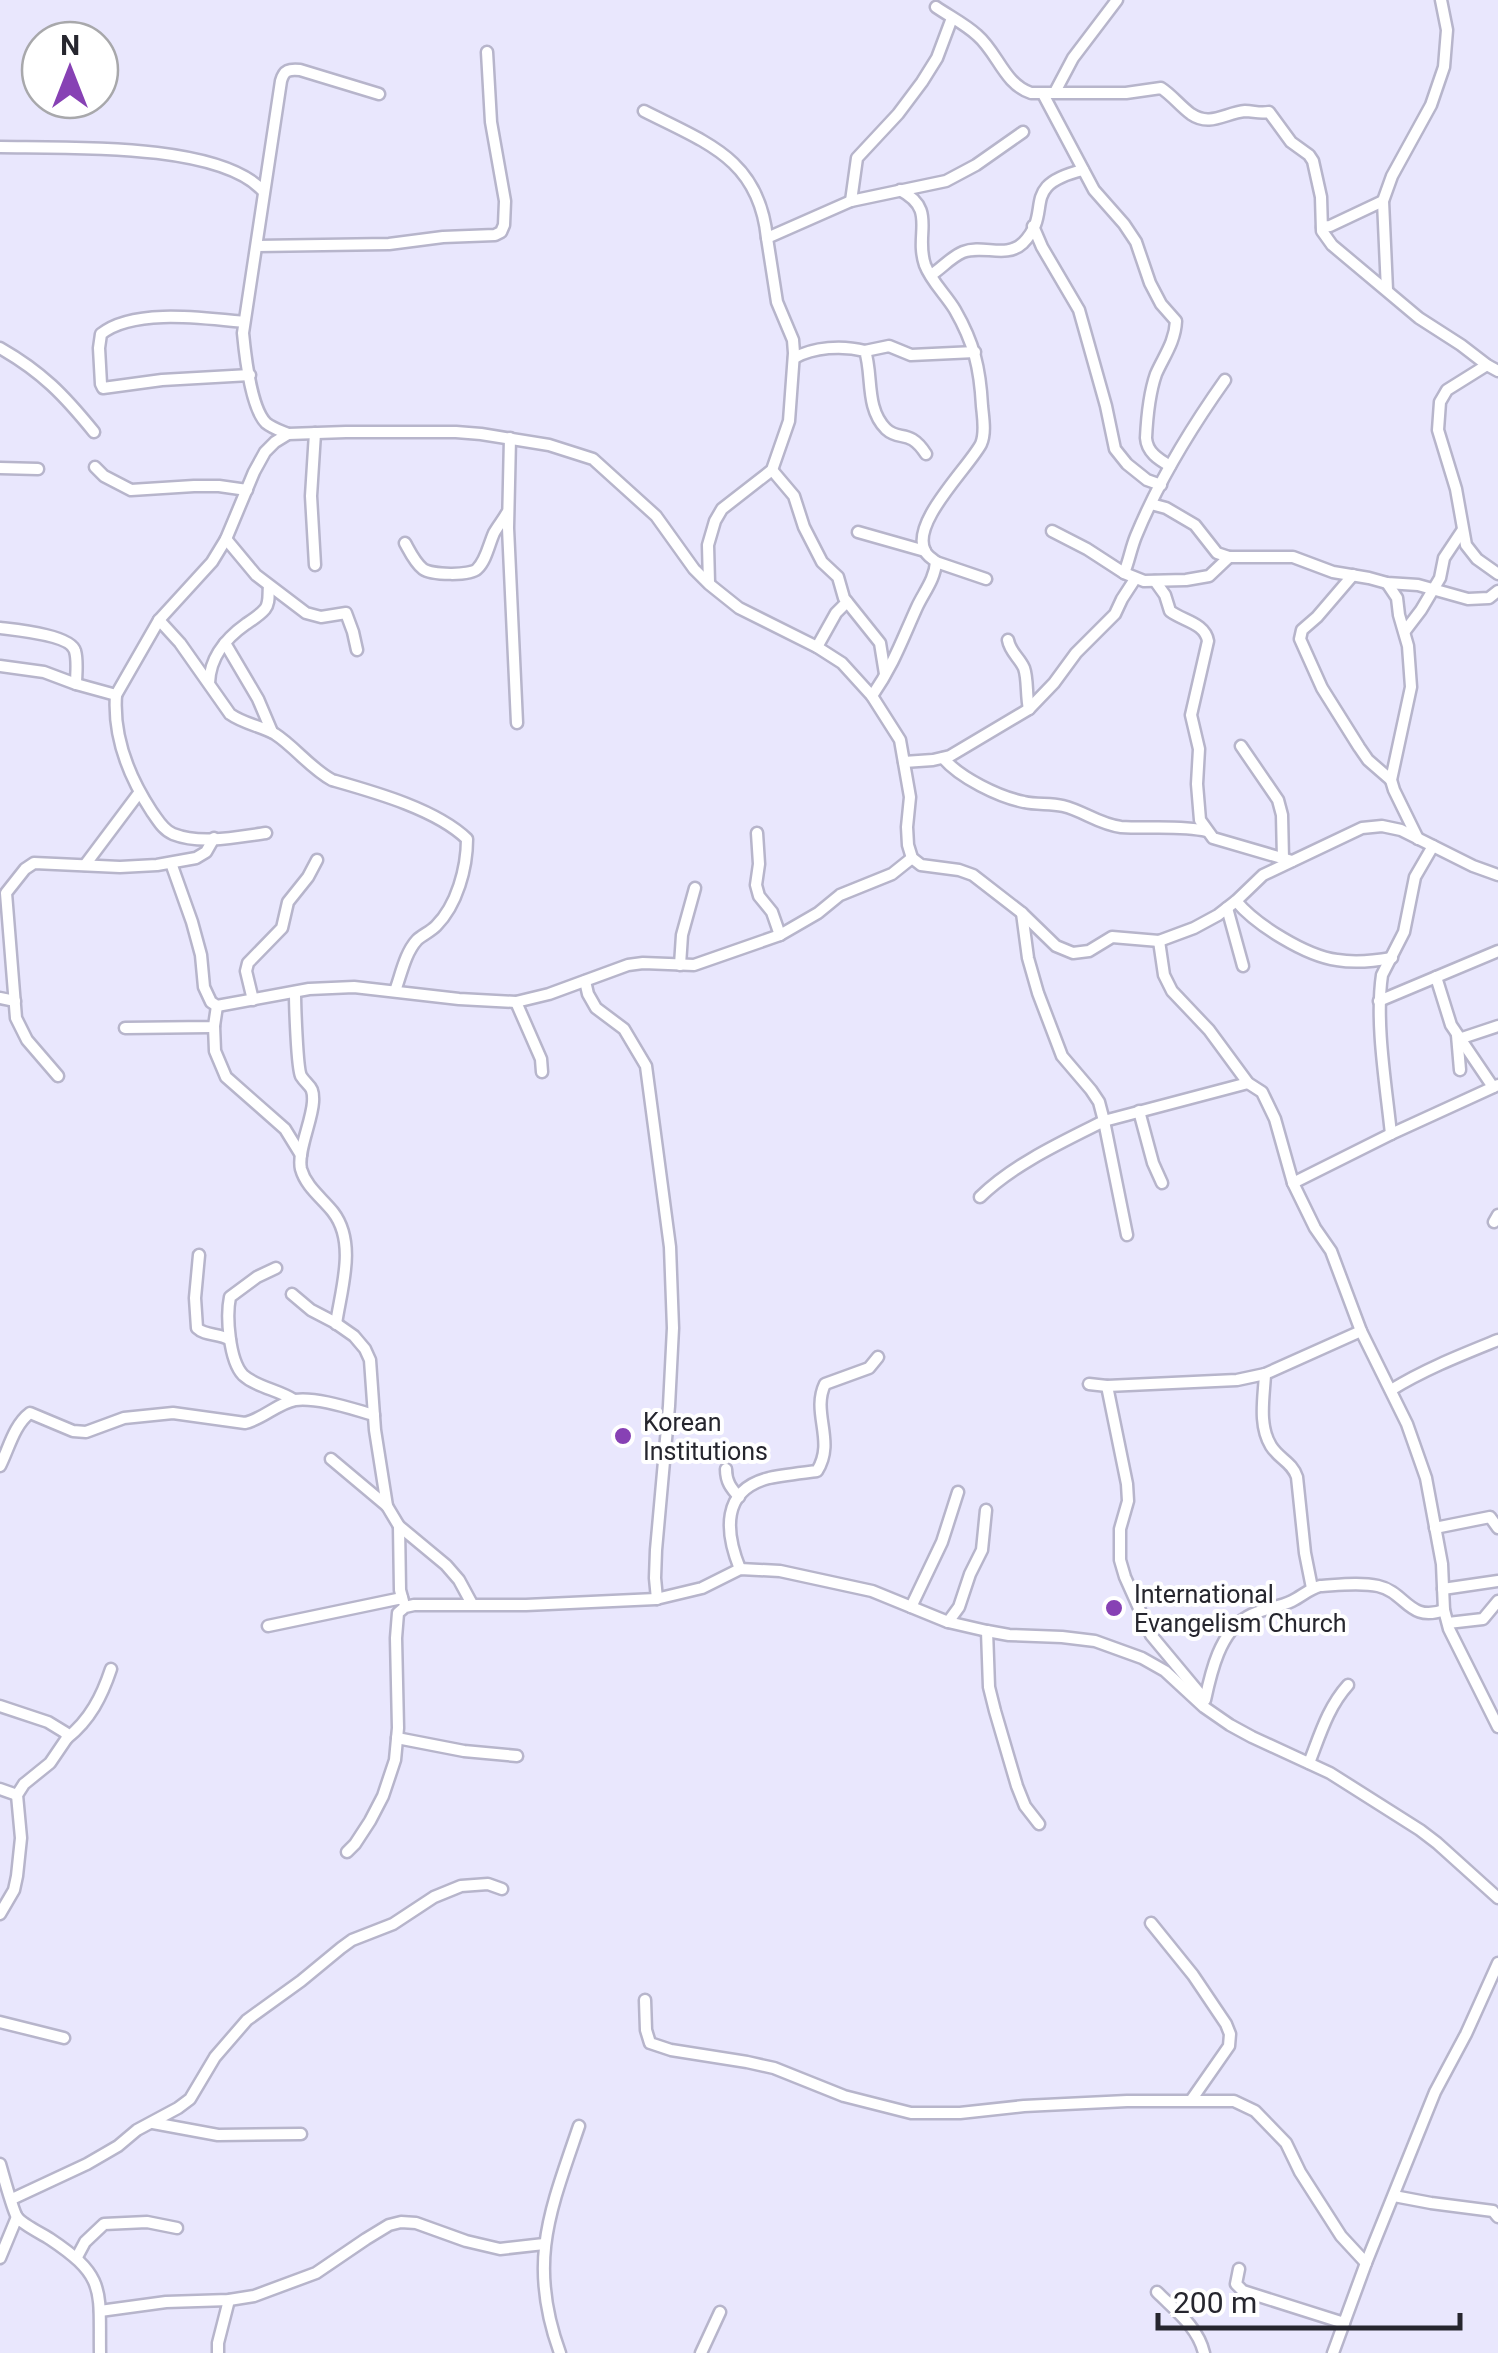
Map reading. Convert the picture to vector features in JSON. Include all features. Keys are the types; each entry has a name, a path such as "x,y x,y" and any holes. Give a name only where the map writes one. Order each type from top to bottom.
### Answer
{"street":[{"path":"1049,93 1117,0"},
{"path":"1387,292 1383,200 1431,105 1440,78 1447,49 1441,0"},
{"path":"936,7 976,34 1020,89 1126,93 1161,88 1202,120 1250,111 1268,112 1290,142 1313,162 1321,197 1322,231 1340,253 1419,318 1492,368 1447,390 1437,418 1460,508 1462,531 1471,552 1498,574"},
{"path":"851,201 857,158 922,82 938,58 952,18"},
{"path":"257,246 389,244 501,232 505,201 491,122 487,52"},
{"path":"379,94 300,70 283,74 244,322 245,350 259,414 270,426 288,434 456,432 549,444 593,459 656,516 709,584 739,608 817,646 842,663 872,696 900,740 910,797 907,826 912,858 921,865 973,875 1056,946 1073,953 1088,952 1112,937 1159,941 1194,928 1232,905 1263,875 1288,860 1362,828 1382,826 1401,830 1498,875"},
{"path":"1049,93 1094,190 1136,242 1150,283 1176,321 1171,345 1154,379 1146,438 1146,447 1170,466"},
{"path":"644,111 710,146 752,185 764,213 778,302 793,340 789,421 772,470 722,509 708,544 709,584"},
{"path":"767,238 851,201 946,181 1023,132"},
{"path":"0,146 84,148 189,158 244,174 264,191"},
{"path":"931,275 952,257 970,250 1014,249 1026,240 1034,226 1048,184 1056,177 1083,170"},
{"path":"900,190 914,197 920,207 926,266 954,309 975,352 980,374 980,445 940,498 924,542 925,551"},
{"path":"1322,227 1383,200"},
{"path":"1034,226 1042,247 1080,310 1115,449 1146,480 1161,485"},
{"path":"244,322 171,318 118,323 101,334 101,384 103,388 250,375"},
{"path":"794,358 818,349 865,351 889,346 911,356 975,352"},
{"path":"0,348 44,376 94,432"},
{"path":"865,351 879,418 892,433 918,442 926,454"},
{"path":"904,762 950,756 1029,709 1116,614 1129,576 1136,537 1151,504 1189,433 1225,380"},
{"path":"314,565 311,496 315,433"},
{"path":"266,832 214,838 166,832 139,793 123,755 115,712 116,694 160,620 212,562 265,452 288,434"},
{"path":"510,438 508,512 517,723"},
{"path":"0,468 38,469"},
{"path":"95,468 131,490 206,486 247,490"},
{"path":"772,470 794,496 804,527 818,554 838,578 847,602 880,644 885,678"},
{"path":"1151,504 1195,525 1217,553 1228,558 1292,557 1333,572 1434,588 1468,599 1482,600 1498,591"},
{"path":"405,543 411,556 432,573 474,572 508,512"},
{"path":"1052,531 1129,576 1155,582 1208,576 1228,558"},
{"path":"1405,631 1434,588 1444,558 1462,531"},
{"path":"858,532 925,551 936,562 986,579"},
{"path":"226,539 256,575 313,616 346,614 357,650"},
{"path":"872,696 900,650 936,562"},
{"path":"1353,575 1302,630 1300,639 1322,688 1359,747 1391,780"},
{"path":"1155,582 1170,611 1200,626 1207,634 1191,715 1199,749 1200,820 1206,831"},
{"path":"1387,583 1397,598 1410,662 1410,698 1391,780 1418,838"},
{"path":"209,684 212,663 225,642 268,604 269,586"},
{"path":"817,646 847,602"},
{"path":"160,620 230,714 272,732 320,774 423,810 468,840 460,885 438,924 417,940 395,990"},
{"path":"0,628 68,642 75,649 76,684"},
{"path":"1008,640 1025,672 1029,709"},
{"path":"225,642 272,732"},
{"path":"0,666 44,672 116,694"},
{"path":"1242,746 1278,800 1288,860"},
{"path":"943,758 956,772 1020,802 1062,806 1096,822 1121,827 1193,828 1288,860"},
{"path":"85,865 139,793"},
{"path":"757,833 756,885 780,935"},
{"path":"58,1076 20,1029 5,1002 6,892 34,863 171,863 196,858 206,852 214,838"},
{"path":"1391,1134 1379,1001 1382,975 1404,932 1416,876 1433,846"},
{"path":"171,863 192,922 204,987 217,1006 332,988 516,1002 643,962 694,965 780,935 840,895 892,874 912,858"},
{"path":"252,1000 248,962 282,928 288,902 316,860"},
{"path":"680,965 682,936 695,888"},
{"path":"1232,905 1323,957 1348,961 1392,958"},
{"path":"1232,905 1243,966"},
{"path":"1022,913 1033,975 1062,1056 1099,1102 1127,1235"},
{"path":"1159,941 1164,974 1172,991 1210,1030 1248,1083 1262,1092 1275,1119 1293,1183 1331,1251 1362,1331 1422,1463 1442,1564 1444,1610 1498,1726"},
{"path":"1379,1001 1498,951"},
{"path":"1293,1183 1496,1086 1458,1037 1436,977"},
{"path":"586,982 596,1008 624,1029 646,1066 670,1246 672,1358 656,1550 657,1599"},
{"path":"295,992 301,1075 311,1085 313,1095 301,1169 314,1192 335,1214 346,1249 336,1324"},
{"path":"516,1002 541,1059 542,1072"},
{"path":"217,1006 216,1052 226,1077 286,1129 301,1155"},
{"path":"125,1028 214,1026"},
{"path":"1458,1037 1498,1026"},
{"path":"1458,1037 1460,1070"},
{"path":"980,1197 1024,1164 1104,1121 1248,1083"},
{"path":"1139,1111 1162,1184"},
{"path":"199,1255 197,1328 230,1340"},
{"path":"276,1268 257,1276 230,1297 230,1340 242,1374 294,1400 374,1415"},
{"path":"292,1294 354,1336 370,1360 387,1506"},
{"path":"1089,1384 1236,1380 1265,1374 1362,1331"},
{"path":"1391,1390 1416,1374 1498,1340"},
{"path":"740,1569 729,1529 729,1516 739,1497 767,1479 817,1471 826,1451 819,1396 825,1384 869,1368 878,1356"},
{"path":"1265,1374 1265,1430 1272,1448 1294,1467 1297,1477 1312,1588"},
{"path":"1107,1386 1127,1484 1128,1501 1120,1530 1120,1560 1125,1577 1152,1635 1204,1703"},
{"path":"0,1466 26,1414 86,1432 124,1418 174,1412 245,1424 294,1400"},
{"path":"331,1459 387,1506 399,1526 446,1565 472,1604"},
{"path":"726,1469 726,1478 739,1497"},
{"path":"912,1607 942,1542 958,1492"},
{"path":"948,1622 960,1607 982,1550 986,1510"},
{"path":"1435,1528 1490,1517 1498,1528"},
{"path":"347,1852 370,1821 395,1760 396,1638 398,1613 404,1602 399,1526"},
{"path":"268,1626 404,1602 526,1605 657,1599 702,1588 740,1569 780,1571 847,1584 889,1596 948,1622 1009,1635 1081,1638 1165,1670 1252,1737 1330,1772 1420,1830 1498,1898"},
{"path":"1443,1588 1498,1581"},
{"path":"1204,1703 1220,1650 1230,1633 1246,1617 1292,1601 1312,1588 1375,1585 1388,1589 1422,1614 1444,1610"},
{"path":"1448,1623 1482,1620 1498,1601"},
{"path":"986,1631 989,1687 995,1711 1017,1786 1025,1806 1039,1824"},
{"path":"1,1910 14,1890 20,1860 17,1795 88,1717 111,1669"},
{"path":"1309,1763 1330,1710 1348,1686"},
{"path":"1484,1700 1498,1695"},
{"path":"0,1706 48,1722 67,1738"},
{"path":"397,1738 517,1756"},
{"path":"0,1790 17,1795"},
{"path":"12,2199 87,2164 190,2099 215,2057 247,2020 352,1940 393,1924 434,1897 461,1886 488,1884 502,1889"},
{"path":"1151,1923 1193,1975 1230,2034 1228,2046 1192,2099"},
{"path":"1334,2353 1435,2092 1498,1963"},
{"path":"645,2000 650,2043 774,2068 844,2096 911,2113 1192,2099 1234,2101 1255,2112 1286,2143 1341,2236 1366,2263"},
{"path":"0,2022 64,2038"},
{"path":"152,2123 218,2135 301,2134"},
{"path":"560,2353 547,2312 544,2244 549,2216 579,2126"},
{"path":"0,2164 18,2217 77,2257 95,2281 100,2353"},
{"path":"1394,2196 1496,2210"},
{"path":"0,2258 18,2217"},
{"path":"77,2257 85,2242 104,2224 147,2222 177,2228"},
{"path":"100,2311 254,2296 316,2273 389,2225 401,2222 416,2222 500,2248 544,2244"},
{"path":"1239,2269 1236,2284 1243,2291 1344,2323"},
{"path":"1157,2292 1190,2324 1202,2340 1204,2353"},
{"path":"218,2353 229,2300"},
{"path":"701,2353 720,2312"}],"place":[{"name":"Korean Institutions","path":"623,1436"},
{"name":"International Evangelism Church","path":"1114,1608"}]}
